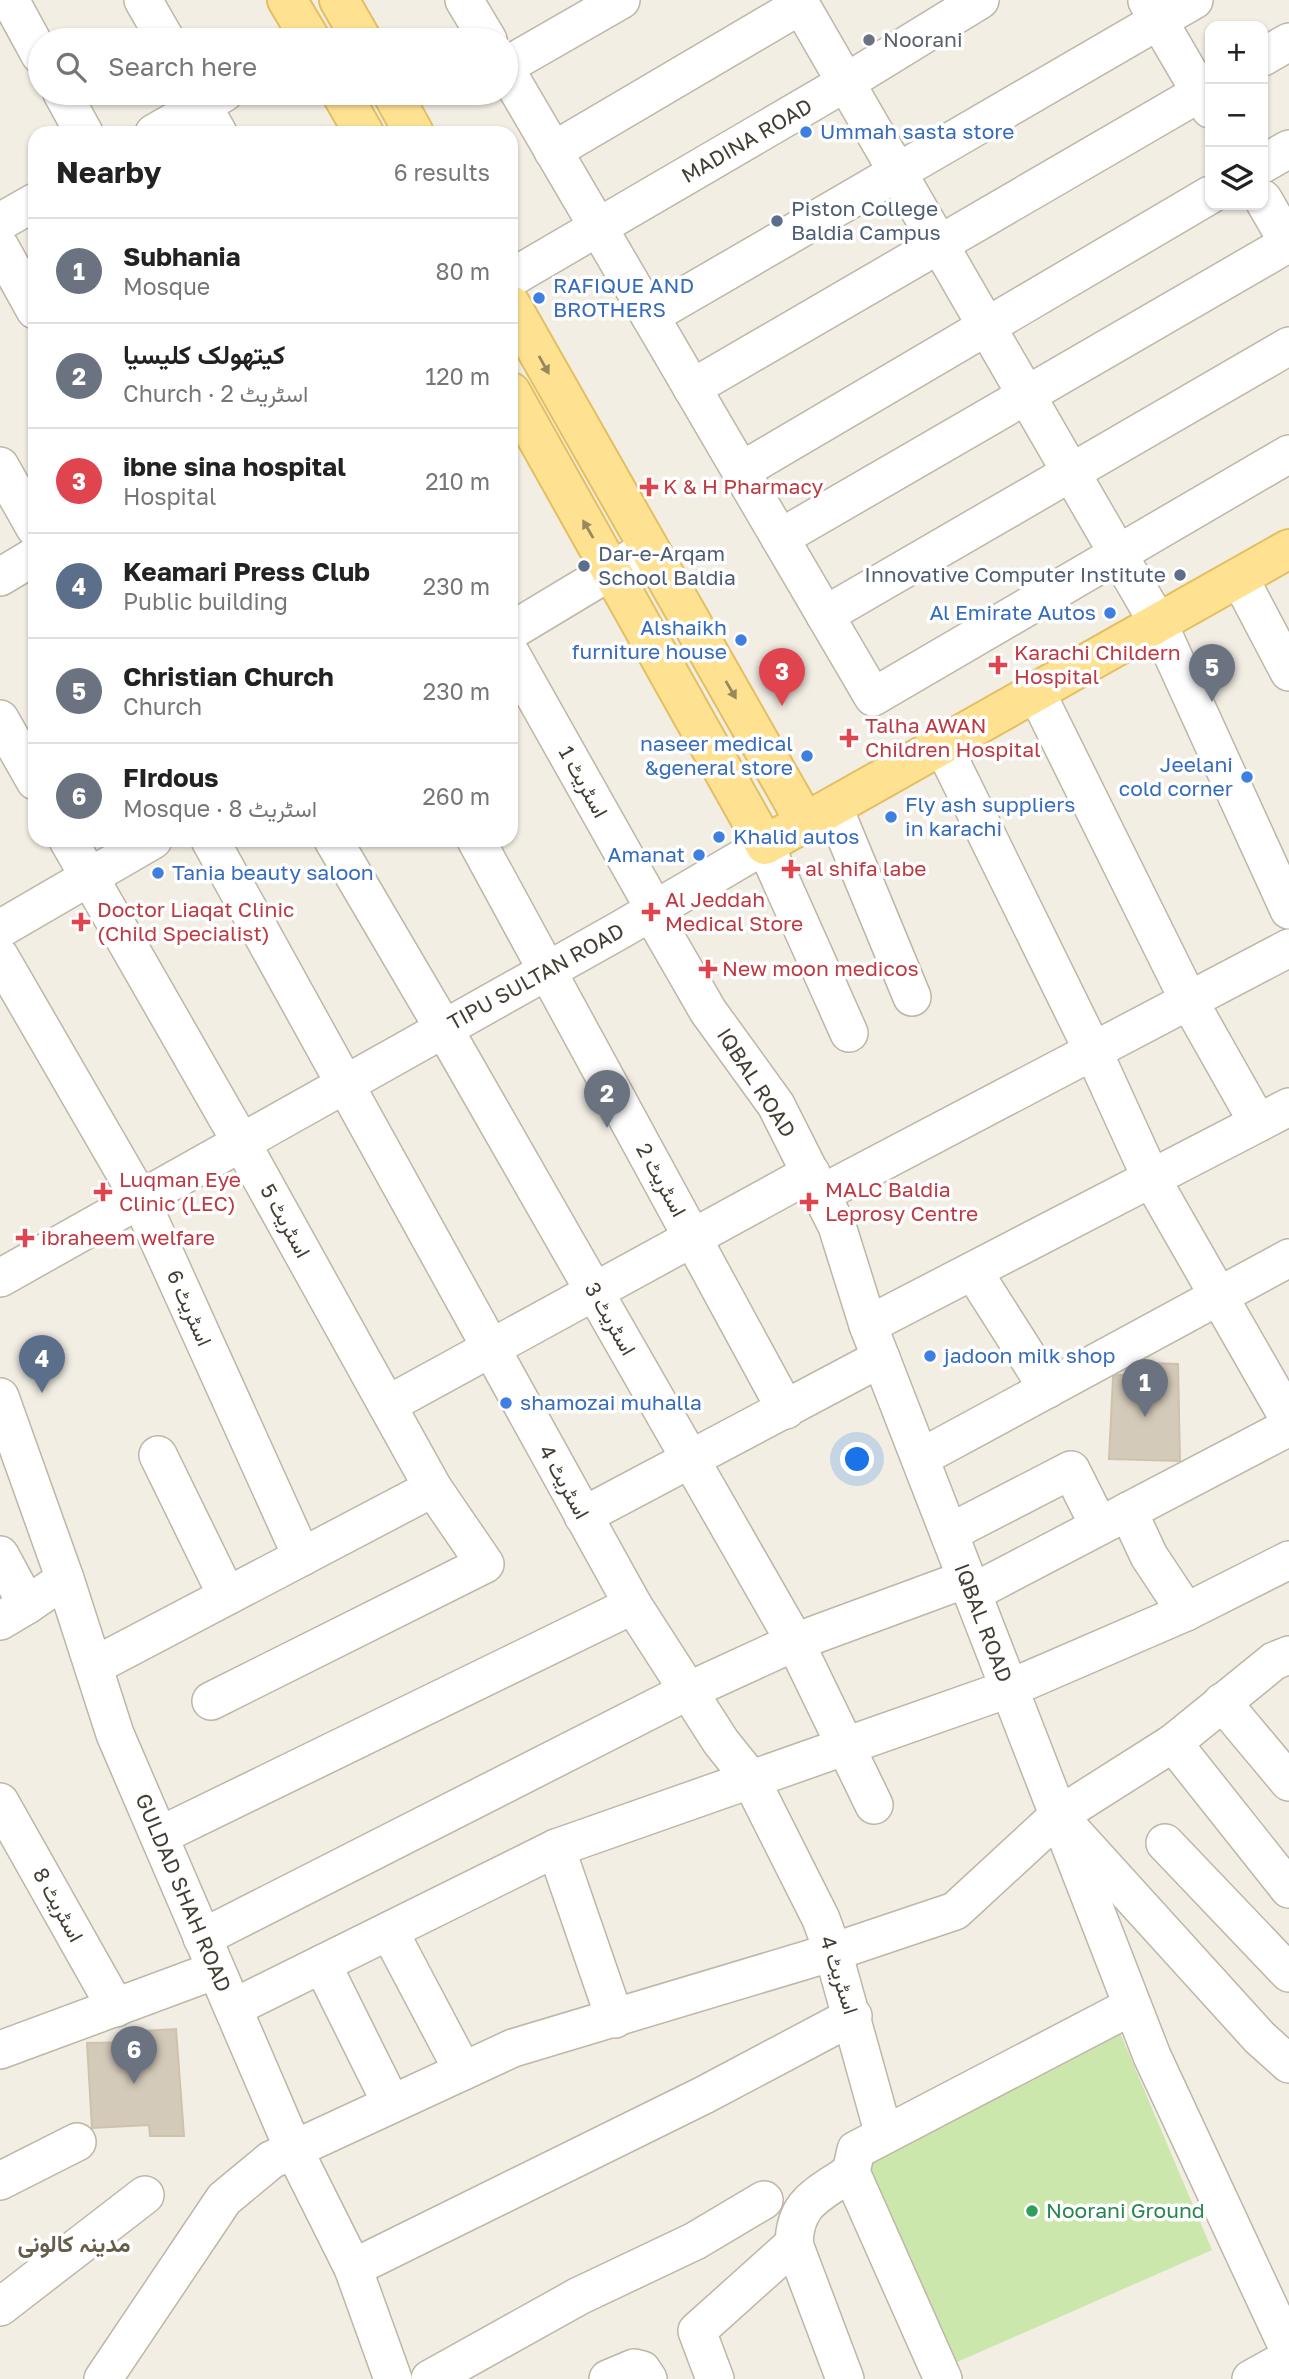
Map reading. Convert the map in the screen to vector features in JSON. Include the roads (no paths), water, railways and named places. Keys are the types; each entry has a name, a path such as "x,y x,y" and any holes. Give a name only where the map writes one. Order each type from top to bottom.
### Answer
{"main road":[{"path":"288,0 306,28"},
{"path":"348,105 360,126"},
{"path":"399,105 410,126"},
{"path":"518,317 649,548 819,814"},
{"path":"518,404 765,845"},
{"name":"TIPU SULTAN ROAD","path":"765,845 1289,549"}],"street":[{"path":"10,0 28,33"},
{"path":"143,0 159,28"},
{"path":"464,0 481,28"},
{"path":"518,61 621,0"},
{"name":"MADINA ROAD","path":"518,274 845,83 980,0"},
{"path":"650,316 897,172 1153,10 1194,0"},
{"path":"553,151 799,3 1158,623 1289,910"},
{"path":"1153,10 1205,93"},
{"path":"334,28 350,19"},
{"path":"1268,54 1289,41"},
{"path":"518,89 873,697 1289,454"},
{"path":"692,388 939,244 1205,97"},
{"path":"69,105 80,126"},
{"path":"169,126 210,106"},
{"path":"1268,161 1289,149"},
{"path":"741,471 1205,198"},
{"path":"0,222 28,206"},
{"path":"780,538 1289,243 1268,207"},
{"path":"0,247 28,297"},
{"path":"825,615 1289,346"},
{"path":"0,466 28,516"},
{"path":"518,627 649,548"},
{"path":"0,577 28,560"},
{"path":"1239,577 1289,672"},
{"name":"اسٹریٹ 1","path":"518,667 653,911"},
{"path":"583,1516 786,1410 972,1271 1273,1115 1189,1000 1035,692"},
{"path":"0,719 28,769"},
{"path":"942,744 1093,1051 1151,1178 1289,1419"},
{"path":"819,814 912,997"},
{"path":"765,845 849,1033"},
{"name":"TIPU SULTAN ROAD","path":"0,1278 547,971 765,845"},
{"name":"اسٹریٹ 5","path":"72,847 242,1142 433,1488 485,1564 211,1702"},
{"path":"0,929 141,847"},
{"name":"اسٹریٹ 4","path":"214,847 633,1605 721,1742 750,1778 821,1919 853,2016 884,2135"},
{"name":"اسٹریٹ 3","path":"337,847 444,1028 795,1642 874,1805"},
{"name":"اسٹریٹ 2","path":"480,847 786,1410"},
{"name":"IQBAL ROAD","path":"653,911 708,1011 776,1105 837,1226 874,1342 1152,2056 1289,2350"},
{"path":"387,1405 692,1238 816,1184 1093,1051 1289,948"},
{"name":"اسٹریٹ 6","path":"0,957 140,1199 302,1557"},
{"path":"920,1458 1289,1258"},
{"path":"972,1271 1048,1389"},
{"name":"GULDAD SHAH ROAD","path":"0,1396 65,1579 115,1734 293,2148 353,2269 393,2379"},
{"path":"0,2050 116,2008 209,1954 688,1692 795,1642 969,1586 1113,1519 1289,1427"},
{"path":"158,1454 227,1596"},
{"path":"949,1533 1071,1470 1149,1556 1186,1612"},
{"path":"93,1666 433,1488"},
{"path":"0,1555 14,1613 65,1579"},
{"path":"233,2008 556,1848 1008,1689 1186,1612 1289,1560"},
{"path":"159,1836 633,1605"},
{"path":"103,2379 224,2199 271,2160 513,2048 833,1952 955,1911 1058,1816 1172,1743 1222,1702 1284,1665"},
{"path":"1222,1702 1289,1782"},
{"path":"1172,1743 1289,1889"},
{"name":"اسٹریٹ 8","path":"0,1802 12,1850 116,2008"},
{"path":"1058,1816 1260,2038 1289,2064"},
{"path":"1165,1843 1289,1973"},
{"path":"556,1848 615,2019"},
{"path":"389,1931 463,2071"},
{"path":"322,1964 391,2104"},
{"path":"943,2379 851,2172 856,2150 1132,2006"},
{"path":"353,2269 704,2095 853,2016"},
{"path":"0,2180 77,2142"},
{"path":"845,2379 794,2244 795,2224 801,2208 851,2172"},
{"path":"0,2307 145,2195"},
{"path":"429,2379 579,2296 695,2241 764,2200"},
{"path":"715,2379 697,2331 794,2244"},
{"path":"1251,2379 1289,2358"},
{"path":"608,2379 634,2368 642,2370 648,2379"}],"place":[{"name":"Noorani","path":"869,40"},
{"name":"Ummah sasta store","path":"806,132"},
{"name":"Piston College Baldia Campus","path":"777,221"},
{"name":"RAFIQUE AND BROTHERS","path":"539,298"},
{"name":"K & H Pharmacy","path":"649,487"},
{"name":"Dar-e-Arqam School Baldia","path":"584,566"},
{"name":"Innovative Computer Institute","path":"1180,575"},
{"name":"Al Emirate Autos","path":"1110,613"},
{"name":"Alshaikh furniture house","path":"741,640"},
{"name":"Karachi Childern Hospital","path":"998,665"},
{"name":"Christian Church","path":"1212,702"},
{"name":"ibne sina hospital","path":"782,706"},
{"name":"Talha AWAN Children Hospital","path":"849,738"},
{"name":"naseer medical &general store","path":"807,756"},
{"name":"Jeelani cold corner","path":"1247,777"},
{"name":"Fly ash suppliers in karachi","path":"891,817"},
{"name":"Khalid autos","path":"719,837"},
{"name":"Amanat","path":"699,855"},
{"name":"al shifa labe","path":"791,869"},
{"name":"Tania beauty saloon","path":"158,873"},
{"name":"Al Jeddah Medical Store","path":"651,912"},
{"name":"Doctor Liaqat Clinic (Child Specialist)","path":"81,922"},
{"name":"New moon medicos","path":"708,969"},
{"name":"کیتھولک کلیسیا","path":"607,1128"},
{"name":"Luqman Eye Clinic (LEC)","path":"103,1192"},
{"name":"MALC Baldia Leprosy Centre","path":"809,1202"},
{"name":"ibraheem welfare","path":"25,1238"},
{"name":"jadoon milk shop","path":"930,1356"},
{"name":"Keamari Press Club","path":"42,1393"},
{"name":"shamozai muhalla","path":"506,1403"},
{"name":"Subhania","path":"1145,1417"},
{"name":"FIrdous","path":"134,2084"},
{"name":"Noorani Ground","path":"1032,2211"}],"district":[{"name":"مدینہ کالونی","path":"74,2244"}]}
